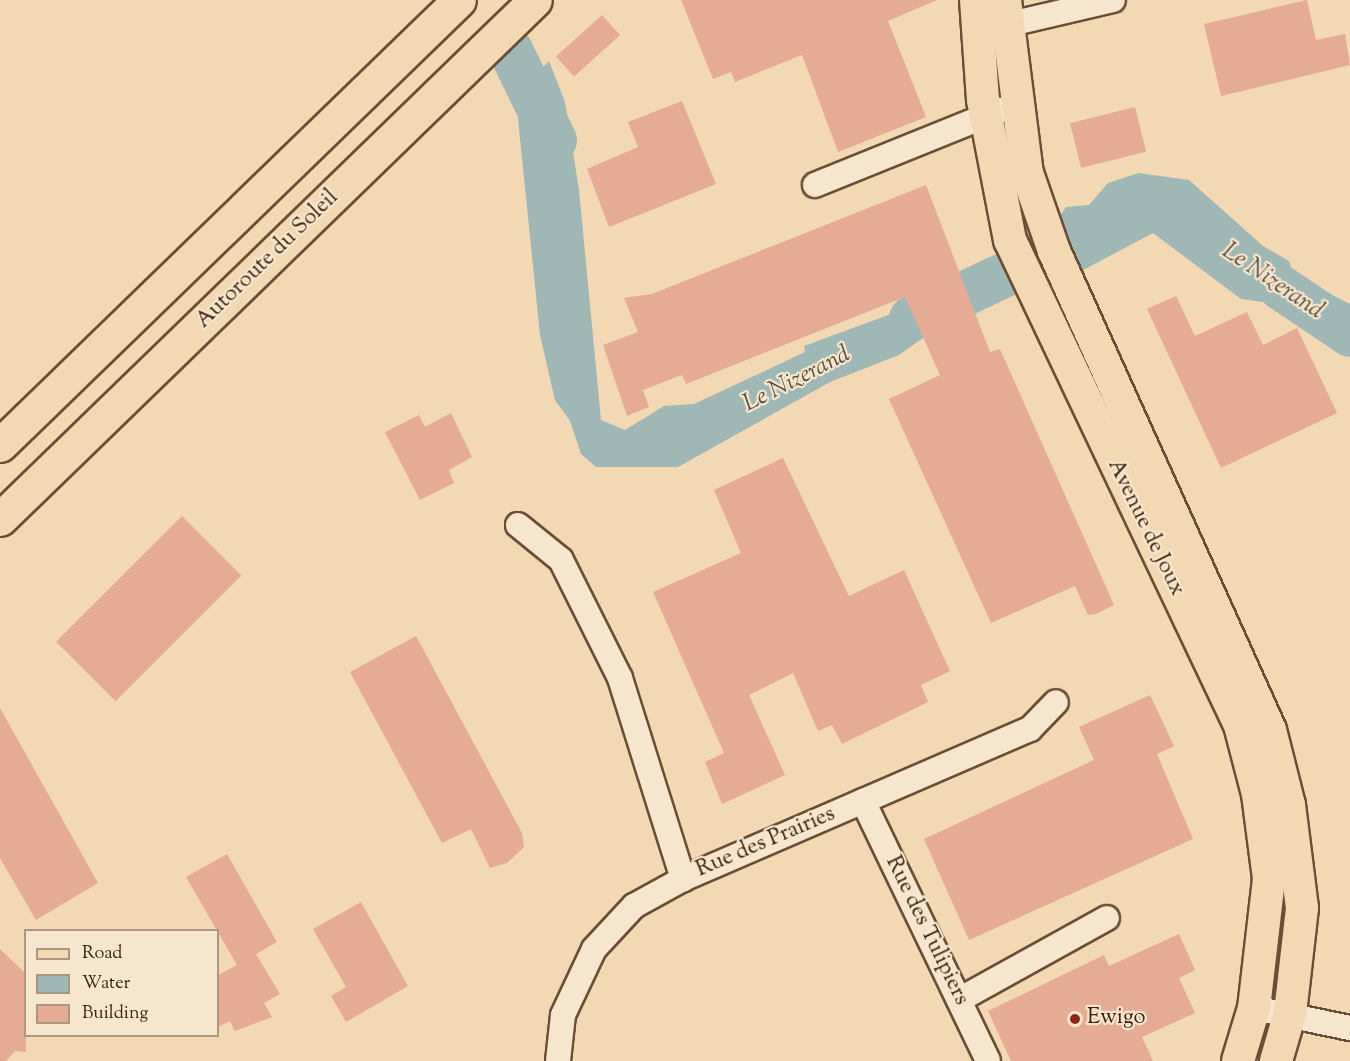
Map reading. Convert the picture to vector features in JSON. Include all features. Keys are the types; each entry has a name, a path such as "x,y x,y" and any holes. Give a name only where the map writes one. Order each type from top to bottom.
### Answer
{"highway":[{"path":"0,445 459,0"},
{"name":"Autoroute du Soleil","path":"0,519 535,0"}],"main road":[{"name":"Avenue de Joux","path":"976,0 997,19 1000,110 1010,240 1037,304 1240,725 1258,794 1269,879 1254,1008 1238,1061"},
{"name":"Avenue de Joux","path":"1000,110 1072,292 1270,730 1289,805 1302,908 1290,1013 1276,1061"}],"street":[{"path":"997,19 1113,0"},
{"path":"815,185 1000,110"},
{"path":"518,525 561,560 620,678 683,879"},
{"name":"Rue des Prairies","path":"558,1061 563,1015 594,949 634,906 683,879 1030,729 1056,702"},
{"name":"Rue des Tulipiers","path":"863,801 988,1061"},
{"path":"959,1000 1107,918"},
{"path":"1254,1008 1290,1013 1350,1028"}],"water":[{"path":"549,61 565,102 579,190 601,420 625,430 664,406 694,404 805,352 804,346 910,307 923,338 899,355 830,382 678,467 596,467 581,454 570,421 555,400 540,335 518,119 527,83"},
{"path":"1138,173 1189,180 1263,246 1289,261 1294,276 1350,304 1350,334 1291,306 1241,299 1153,233 1070,277 1047,235 1066,207 1089,205 1108,183"}],"building":[{"path":"681,0 937,0 888,21 926,117 838,152 802,55 735,82 731,72 713,79"},
{"path":"1307,0 1316,40 1345,34 1350,65 1221,96 1204,24"},
{"path":"602,15 620,35 574,77 556,56"},
{"path":"682,101 716,184 609,227 587,169 638,147 628,122"},
{"path":"1135,107 1146,152 1081,168 1070,123"},
{"path":"926,185 990,352 1000,349 1114,605 1096,614 1088,615 1075,586 991,623 889,399 940,375 905,297 686,384 682,375 643,390 649,407 627,416 603,345 638,332 624,298 652,294"},
{"path":"1176,296 1195,336 1247,312 1263,345 1297,328 1337,413 1221,468 1147,309"},
{"path":"451,413 472,457 449,470 454,483 420,500 385,432 419,415 425,427"},
{"path":"783,458 849,596 904,570 950,671 921,685 928,702 842,744 832,725 818,731 793,673 749,695 785,775 722,804 705,762 724,753 653,592 741,553 714,490"},
{"path":"182,516 241,575 116,701 56,642"},
{"path":"416,636 522,833 524,847 507,863 490,868 471,829 442,843 350,672"},
{"path":"1150,695 1174,746 1157,754 1193,839 969,940 924,839 1094,760 1079,727"},
{"path":"0,708 98,883 36,920 0,858"},
{"path":"227,854 277,942 256,954 280,994 264,1003 272,1017 235,1031 230,1021 219,1026 219,974 237,965 219,934 219,929 216,929 186,877"},
{"path":"361,902 408,986 346,1022 331,996 346,987 313,929"},
{"path":"1179,934 1195,970 1179,978 1195,1013 1142,1037 1153,1061 1011,1061 988,1011 1104,955 1109,966"},
{"path":"0,949 24,972 26,1052 15,1051 6,1061 0,1061"}],"waterway":[{"name":"Le Nizerand","path":"510,50 554,140"},
{"name":"Le Nizerand","path":"911,318 1095,232"},
{"name":"Le Nizerand","path":"1280,287 1350,334"}],"place":[{"name":"Ewigo","path":"1075,1019"}]}
